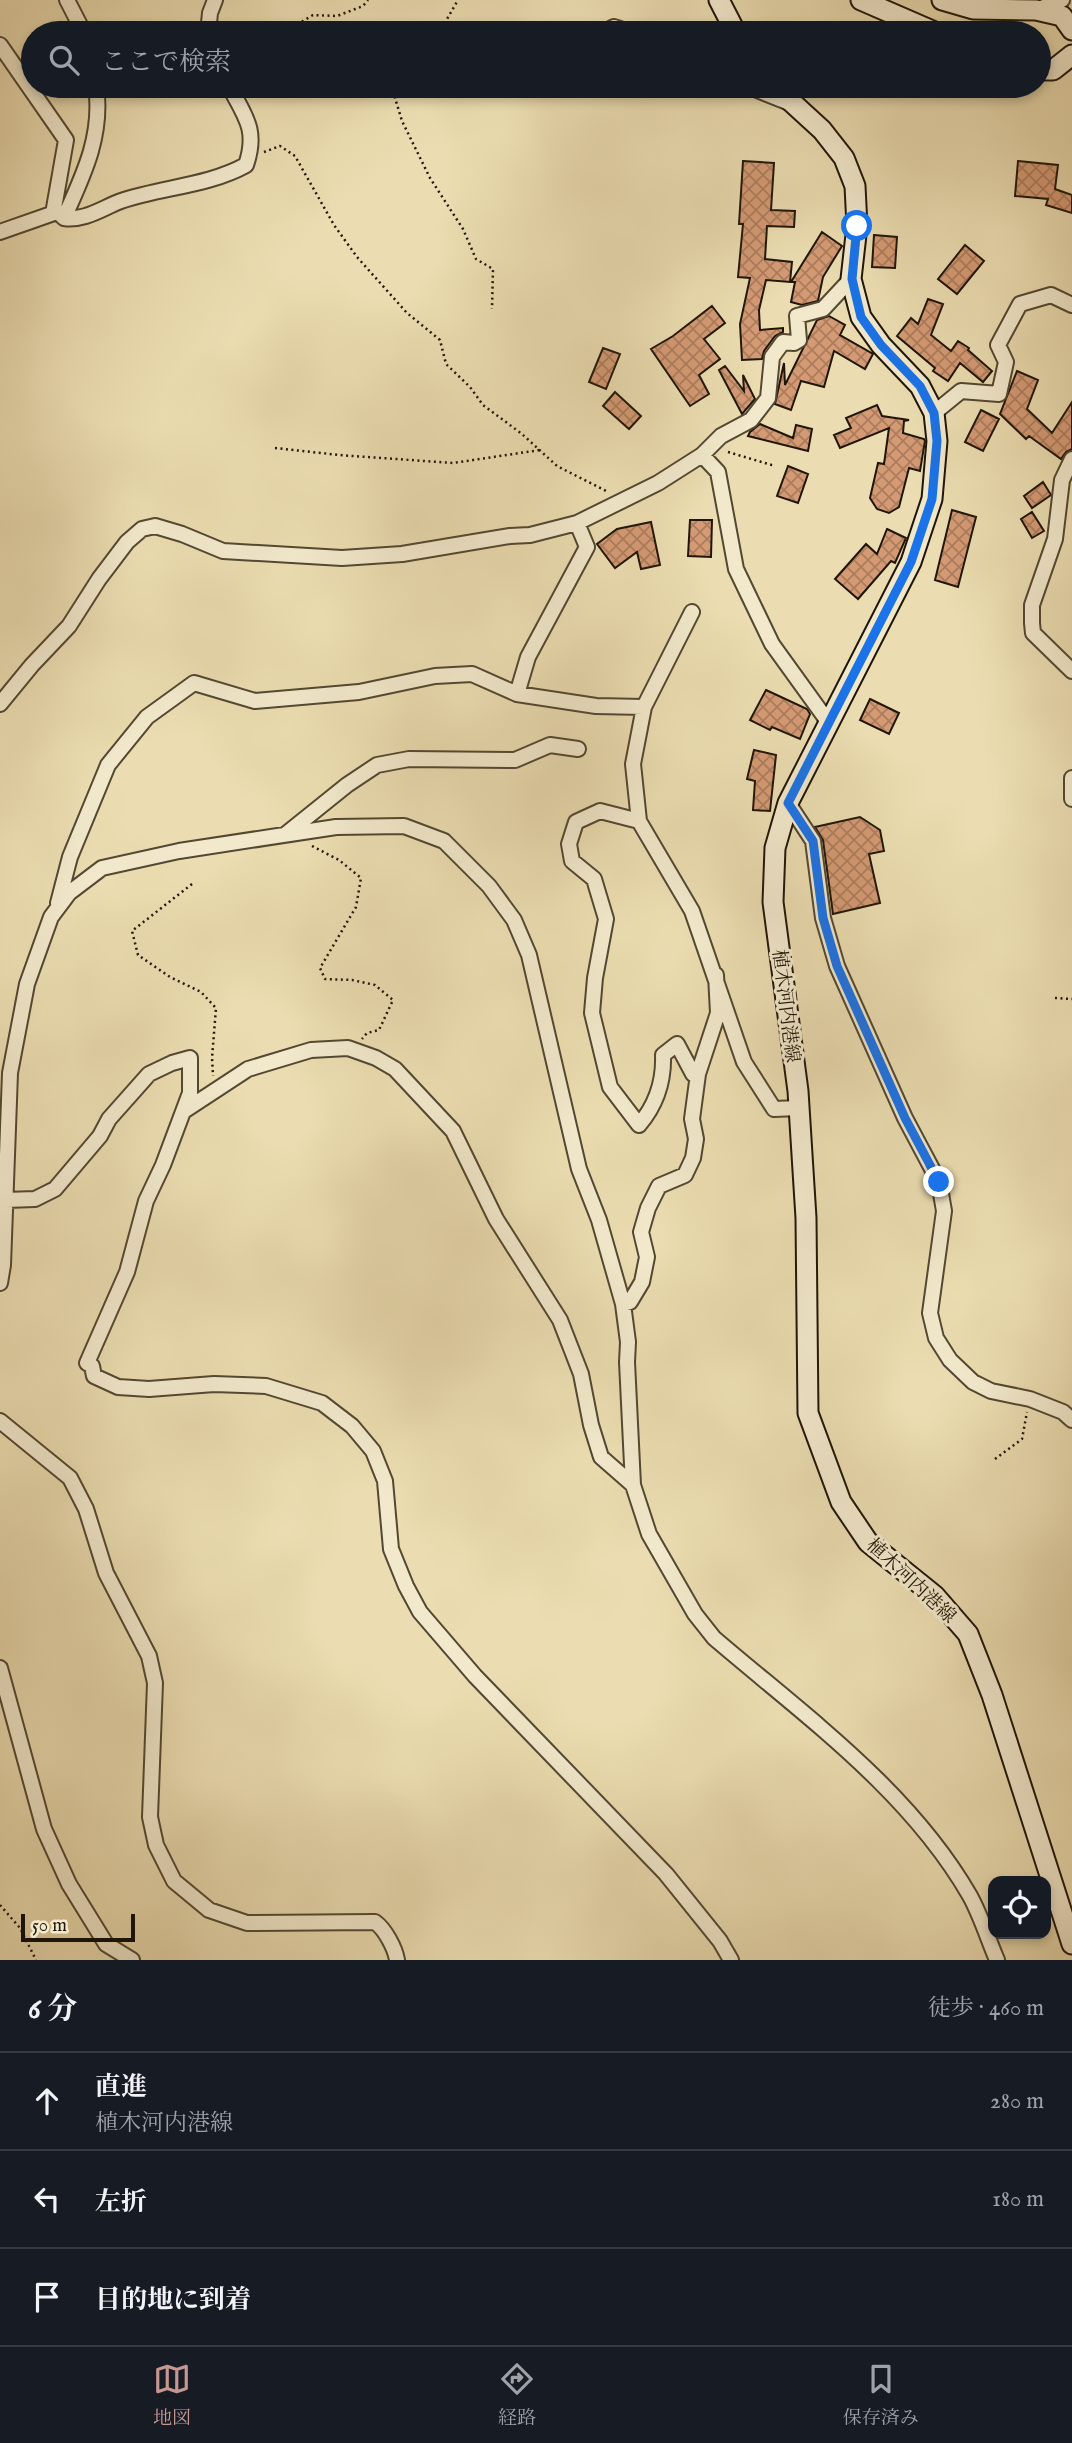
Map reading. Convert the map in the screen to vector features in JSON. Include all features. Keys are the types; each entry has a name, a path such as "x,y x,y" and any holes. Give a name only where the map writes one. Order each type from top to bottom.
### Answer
{"main road":[{"path":"719,0 730,21"},
{"path":"861,0 909,21"},
{"path":"942,0 973,9 1036,10 1062,16 1072,30"},
{"path":"1051,70 1072,55"},
{"name":"植木河内港線","path":"787,98 822,130 844,158 855,186 857,226 852,279 861,317 881,345 920,386 934,413 937,441 932,499 911,562 788,803 775,848 773,902 799,1108 806,1218 808,1413 841,1502 868,1542 935,1596 968,1634 992,1695 1072,1944"}],"street":[{"path":"67,0 78,21"},
{"path":"209,21 215,0"},
{"path":"1036,10 1062,0"},
{"path":"0,45 21,75"},
{"path":"37,98 66,140 54,208 60,215"},
{"path":"60,215 83,174 97,130 96,98"},
{"path":"0,232 60,215 85,216 121,201 228,175 246,165 253,146 251,133 235,98"},
{"path":"777,98 795,105"},
{"path":"0,705 32,665 69,626 99,579 127,542 142,529 155,526 223,551 342,558 402,554 530,535 577,523 658,483 702,455 721,436 751,420 768,398 772,357 783,342 794,343 800,340 797,316 824,309 852,279"},
{"path":"934,413 961,391 999,394 1006,362 998,345 1020,304 1051,296 1072,305"},
{"path":"702,455 718,472 736,569 772,644 829,723"},
{"path":"1072,459 1062,480 1055,539 1032,605 1032,623 1033,633 1072,671"},
{"path":"517,694 528,657 587,547 577,523"},
{"path":"692,612 644,707 633,764 639,821 692,911 744,1062 774,1109 799,1108"},
{"path":"57,910 70,858 108,765 147,717 194,683 255,701 359,692 435,676 472,674 517,694 596,706 644,707"},
{"path":"285,835 347,785 377,765 410,759 515,760 550,746 578,749"},
{"path":"1072,778 1072,799"},
{"path":"788,803 813,841 823,918 837,966 905,1118 939,1182 944,1211 930,1313 936,1338 950,1360 972,1382 990,1391 1030,1399 1063,1412 1072,1420"},
{"path":"639,821 600,811 576,822 569,844 572,861 594,879 606,919 595,978 592,1013 602,1056 610,1087 639,1125 651,1111 664,1074 663,1055 677,1044 693,1074 698,1074"},
{"path":"0,1283 3,1265 10,1073 27,984 51,917 69,893 102,869 179,851 336,827 404,826 444,841 498,897 514,920 529,955 579,1169 599,1220 623,1304 628,1342 633,1485 649,1534 695,1614 714,1638 868,1770 942,1852 971,1898 997,1960"},
{"path":"623,1304 630,1302 642,1282 647,1257 641,1232 648,1208 659,1186 685,1175 693,1158 696,1139 692,1119 698,1074 718,1013 716,975"},
{"path":"184,1111 248,1069 311,1050 348,1048 376,1058 395,1069 453,1131 496,1219 560,1320 580,1374 601,1457 633,1485"},
{"path":"6,1200 35,1199 55,1189 100,1136 109,1119 149,1074 190,1058 190,1093 184,1111 146,1201 127,1272 87,1363 92,1366 94,1376 118,1387 214,1384 266,1386 322,1403 352,1426 373,1451 384,1481 391,1549 420,1612 475,1676 666,1874 720,1941 731,1960"},
{"path":"0,1421 70,1478 86,1509 106,1573 149,1656 155,1683 150,1817 156,1845 174,1881 209,1910 247,1923 375,1922 386,1934 397,1960"},
{"path":"0,1668 44,1829 69,1884 106,1944 132,1960"}],"path":[{"path":"303,21 313,15 337,16 363,6 368,0"},
{"path":"446,21 458,0"},
{"path":"395,98 402,121 430,178 463,229 476,259 493,269 492,309"},
{"path":"249,158 280,146 295,156 334,225 357,257 407,313 440,340 446,364 470,387 483,405 557,466 624,500"},
{"path":"275,448 339,456 453,463 540,450"},
{"path":"702,455 712,456 722,450 775,466"},
{"path":"310,846 339,860 361,878 356,907 320,968 325,979 352,980 374,985 393,1000 379,1030 367,1033 353,1050"},
{"path":"192,884 132,932 138,955 170,977 201,992 216,1008 212,1058 214,1089"},
{"path":"1055,999 1072,999"},
{"path":"995,1459 1022,1439 1030,1399"},
{"path":"0,1905 20,1928 36,1960"}],"building":[{"path":"743,161 774,163 771,210 795,211 794,227 767,226 765,259 792,262 790,282 766,280 759,310 760,330 783,328 783,332 775,336 764,351 762,359 742,360 740,324 750,278 738,277 743,224 739,224"},
{"path":"1018,161 1058,165 1055,189 1072,195 1072,213 1046,205 1048,199 1015,196"},
{"path":"822,232 842,246 823,277 818,301 802,305 791,302 795,282 791,282"},
{"path":"874,235 897,237 895,268 872,267"},
{"path":"965,245 984,261 957,294 938,279"},
{"path":"928,299 943,304 931,335 951,351 958,341 969,348 968,350 992,371 983,382 960,363 948,381 933,371 935,368 897,336 911,318 918,324"},
{"path":"712,306 725,323 704,339 720,359 699,375 709,394 690,406 651,349"},
{"path":"829,316 845,325 840,335 873,354 865,369 834,351 824,387 801,381 791,410 775,404 784,363 785,385 817,320"},
{"path":"603,348 620,354 606,389 589,382"},
{"path":"725,366 744,391 743,375 755,399 742,414 719,370"},
{"path":"1017,371 1038,380 1027,409 1052,433 1072,402 1072,449 1061,459 1029,436 1026,439 1000,414"},
{"path":"615,392 641,416 629,429 603,406"},
{"path":"877,405 882,416 909,420 904,421 903,433 925,441 920,471 909,468 899,507 889,513 877,509 870,498 878,463 884,464 889,428 840,448 834,435 851,428 846,418"},
{"path":"981,410 999,419 983,451 965,442"},
{"path":"760,424 793,438 796,425 812,429 808,451 748,436"},
{"path":"788,466 808,474 798,503 777,496"},
{"path":"1043,482 1051,495 1032,508 1024,496"},
{"path":"952,510 976,517 958,587 935,580"},
{"path":"1032,512 1044,531 1032,538 1021,519"},
{"path":"690,520 712,520 711,557 688,556"},
{"path":"651,522 660,565 641,569 637,552 615,568 597,544 617,529"},
{"path":"887,529 906,538 895,563 891,561 858,599 835,579 866,544 877,554"},
{"path":"766,690 807,709 810,714 800,739 772,727 770,730 750,720"},
{"path":"870,699 899,713 889,734 860,720"},
{"path":"754,750 776,755 770,811 753,810 755,781 747,779"},
{"path":"860,817 880,830 884,851 869,854 880,903 833,914 823,840 815,827"}],"route":[{"path":"857,226 852,279 861,317 881,345 920,386 934,413 937,441 932,499 911,562 788,803 813,841 823,918 837,966 905,1118 939,1182"}]}
